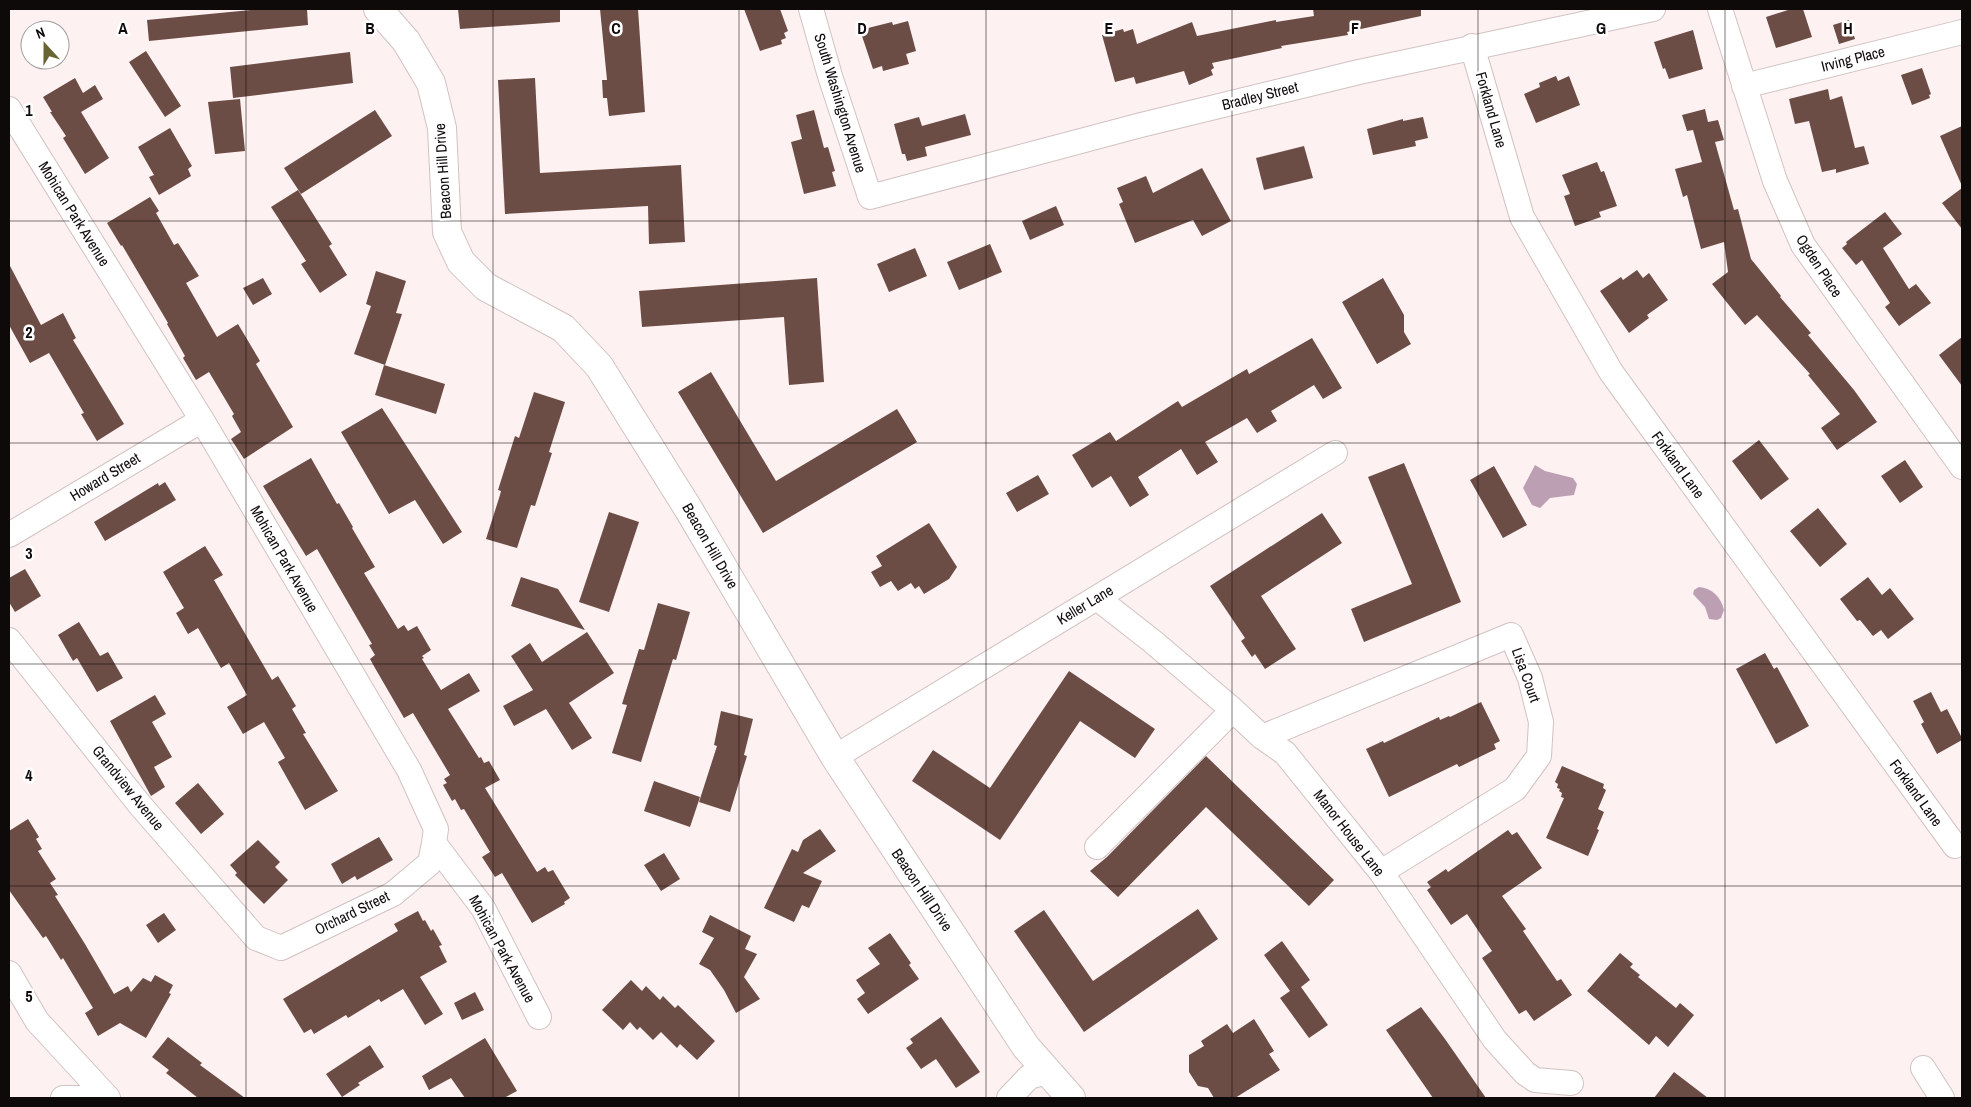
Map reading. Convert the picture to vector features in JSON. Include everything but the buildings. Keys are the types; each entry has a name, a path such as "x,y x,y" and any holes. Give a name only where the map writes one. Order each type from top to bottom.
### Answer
{"street":[{"name":"Beacon Hill Drive","path":"378,9 406,41 431,83 442,128 447,232 460,262 486,287 563,328 599,366 689,510 835,756 1026,1047 1071,1098"},
{"name":"South Washington Avenue","path":"811,9 830,76 870,197"},
{"name":"Bradley Street","path":"870,197 1141,126 1472,46 1653,9"},
{"name":"Ogden Place","path":"1720,9 1775,181 1803,245 1962,467"},
{"name":"Irving Place","path":"1744,86 1962,32"},
{"name":"Forkland Lane","path":"1472,46 1522,217 1611,372 1955,846"},
{"name":"Mohican Park Avenue","path":"9,109 202,420 408,770 436,829 434,843 483,908 539,1017"},
{"name":"Howard Street","path":"9,535 202,420"},
{"name":"Keller Lane","path":"835,756 1336,453"},
{"name":"Manor House Lane","path":"1097,598 1152,640 1262,737 1285,753 1381,872 1495,1040 1525,1073 1535,1080 1571,1083"},
{"name":"Lisa Court","path":"1262,737 1511,635 1530,678 1541,722 1539,756 1515,789 1381,872"},
{"name":"Grandview Avenue","path":"9,640 140,805 251,932"},
{"path":"1097,847 1233,710"},
{"name":"Orchard Street","path":"251,932 256,938 280,948 384,898 392,894 430,863 434,843"},
{"path":"9,973 37,1021 108,1098"},
{"path":"1923,1068 1942,1098"},
{"path":"1009,1098 1029,1077 1048,1072"},
{"path":"63,1098 86,1098"}],"shaded area":[{"path":"1535,465 1545,471 1573,478 1577,484 1574,495 1550,498 1540,508 1532,505 1523,488"},
{"path":"1699,587 1712,591 1718,597 1724,610 1721,618 1717,620 1709,619 1705,607 1693,594 1694,590"}]}
